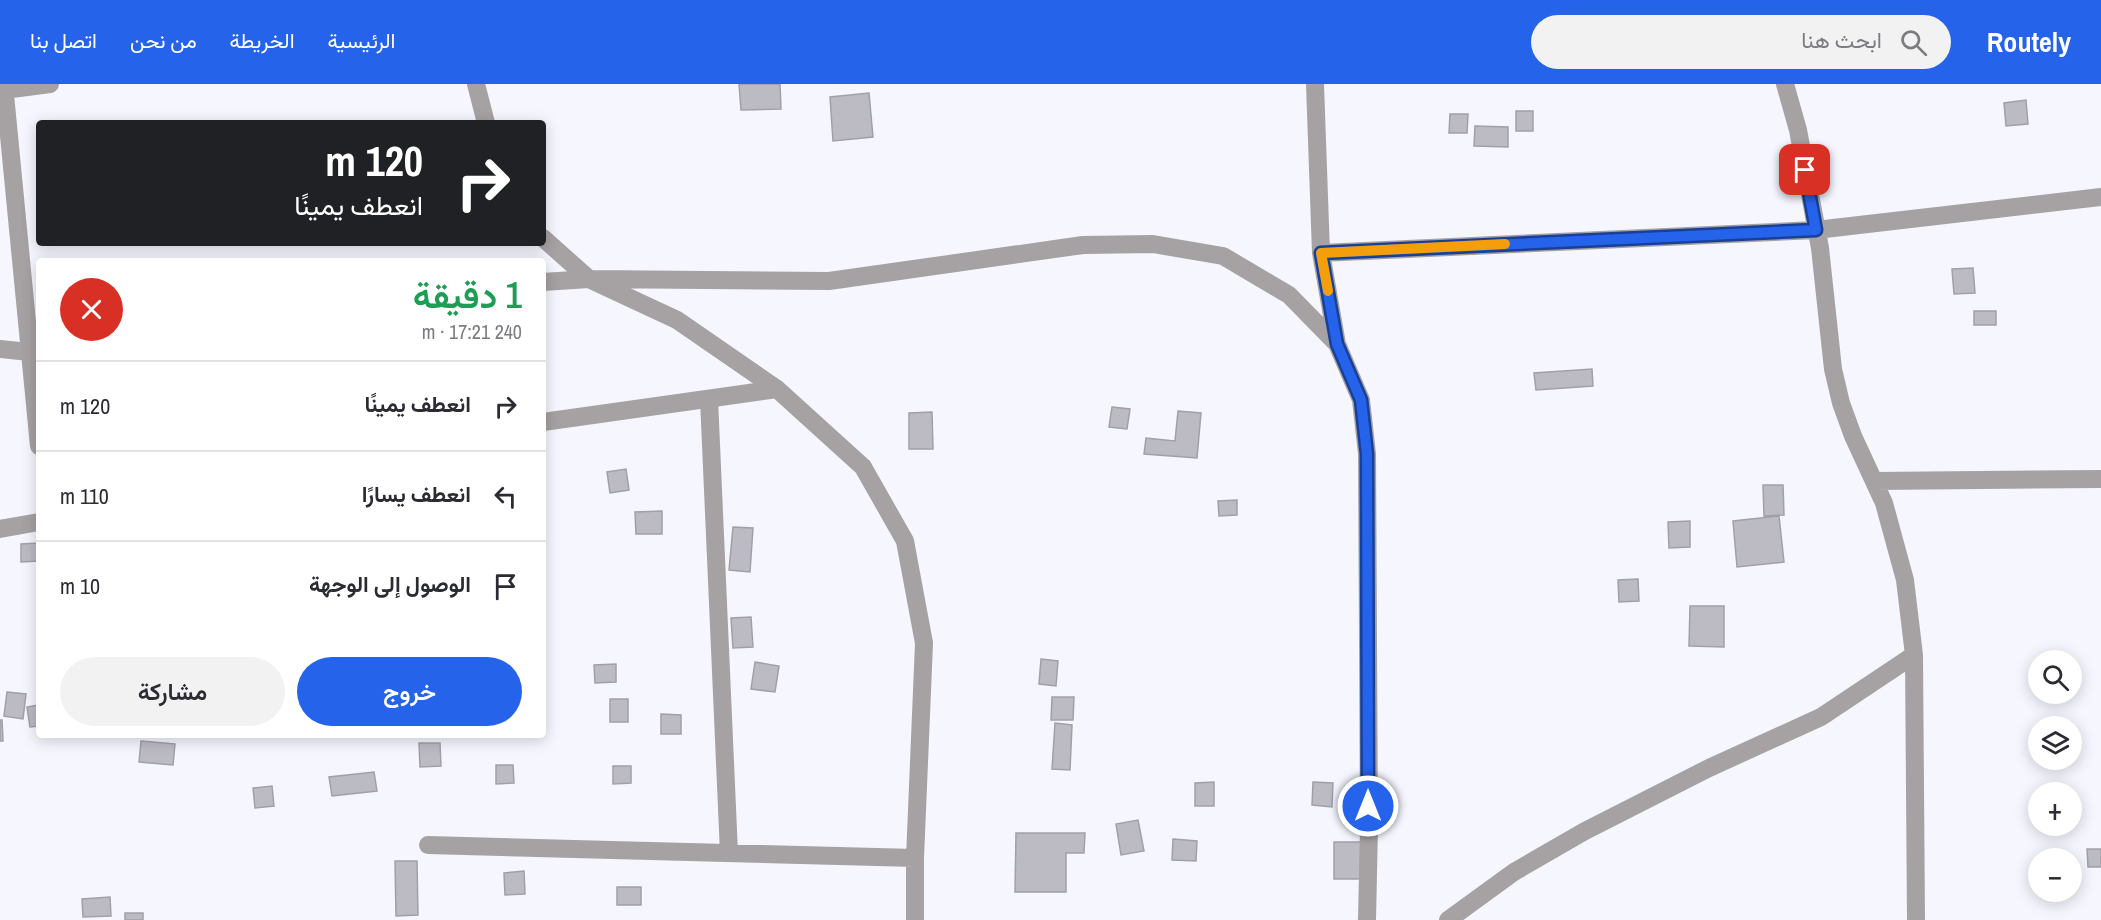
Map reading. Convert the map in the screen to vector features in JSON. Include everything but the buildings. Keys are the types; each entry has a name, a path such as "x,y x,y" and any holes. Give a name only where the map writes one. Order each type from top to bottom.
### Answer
{"street":[{"path":"36,390 34,353 4,87 50,84"},
{"path":"476,84 485,120"},
{"path":"1315,84 1321,253 1337,344 1361,400 1367,454 1369,827 1367,920"},
{"path":"1785,84 1798,130 1816,230 1836,381 1841,403 1853,436 1884,503 1905,580 1914,655 1917,920"},
{"path":"1321,253 1816,230 2101,197"},
{"path":"546,241 589,279 677,320 777,389 862,467 904,541 924,643 915,858 915,920"},
{"path":"546,282 589,279 830,281 1083,245 1153,244 1223,256 1289,295 1337,344"},
{"path":"0,349 34,353"},
{"path":"546,422 777,389"},
{"path":"709,399 729,853"},
{"path":"1874,482 2101,479"},
{"path":"0,529 36,523"},
{"path":"1448,920 1514,872 1585,831 1709,768 1821,717 1914,655"},
{"path":"428,845 915,858"}],"slow traffic":[{"path":"1328,291 1321,253 1505,244"}],"route":[{"path":"1368,806 1367,454 1361,400 1337,344 1321,253 1816,230 1805,170"}]}
